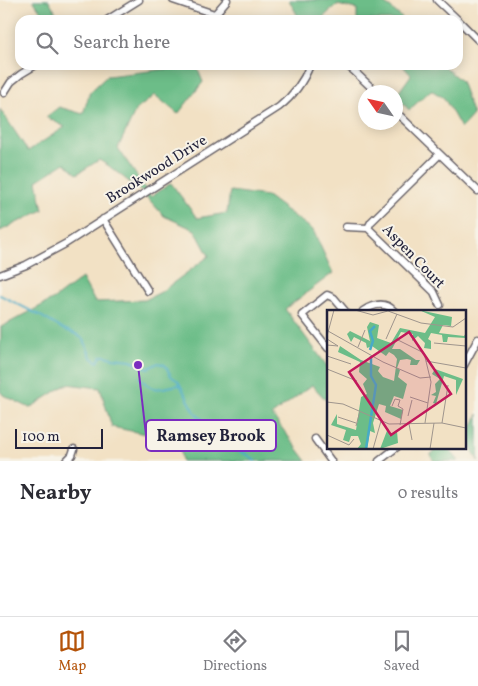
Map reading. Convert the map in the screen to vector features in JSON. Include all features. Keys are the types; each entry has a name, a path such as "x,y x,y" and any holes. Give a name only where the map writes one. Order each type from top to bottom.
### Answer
{"street":[{"path":"114,15 139,0"},
{"path":"173,0 218,15"},
{"path":"215,14 227,0"},
{"path":"437,0 453,15"},
{"path":"463,25 478,40"},
{"path":"4,93 12,82 28,70"},
{"name":"Brookwood Drive","path":"0,275 38,260 65,244 279,107 301,85 308,70"},
{"path":"352,70 368,85"},
{"path":"403,119 478,191"},
{"name":"Aspen Court","path":"368,228 371,222 440,155"},
{"path":"103,219 148,291"},
{"name":"Aspen Court","path":"346,227 368,228 434,292 440,305"},
{"path":"327,347 302,314 327,295 334,298 344,310"},
{"path":"365,310 377,304 385,304 393,310"},
{"path":"466,361 478,340"},
{"path":"315,439 331,461"},
{"path":"379,461 396,448"},
{"path":"66,461 72,455 74,449"}],"green space":[{"path":"33,0 49,0 57,15 44,15"},
{"path":"289,0 379,0 399,15 357,15 357,9 337,5 326,15 297,15"},
{"path":"158,70 198,70 203,82 178,114 155,95 136,110 118,148 151,197 171,183 197,218 227,213 230,191 267,196 313,230 333,273 285,309 327,366 327,401 312,385 272,415 307,461 182,461 179,441 112,427 100,388 67,384 30,408 3,395 0,391 1,327 54,299 82,278 95,302 145,300 161,292 209,256 195,230 164,216 142,192 99,160 77,174 65,163 37,181 43,210 0,231 0,109 28,151 65,127 46,117 59,107 83,114 90,92 107,76"},
{"path":"406,70 448,70 461,81 473,115 461,128 444,98 431,90 409,110 403,104 403,86 411,75"},
{"path":"478,414 478,461 467,439"},
{"path":"439,448 448,448 459,461 434,461 430,455"}],"waterway":[{"path":"0,295 61,328 78,335 84,340 91,357 98,362 101,356 106,356 131,360 138,365 149,368 158,363 165,365 171,376 178,381 196,414 224,440 255,461"},
{"path":"140,378 151,387 159,389 180,385"}],"place":[{"name":"Ramsey Brook","path":"138,365"}]}
